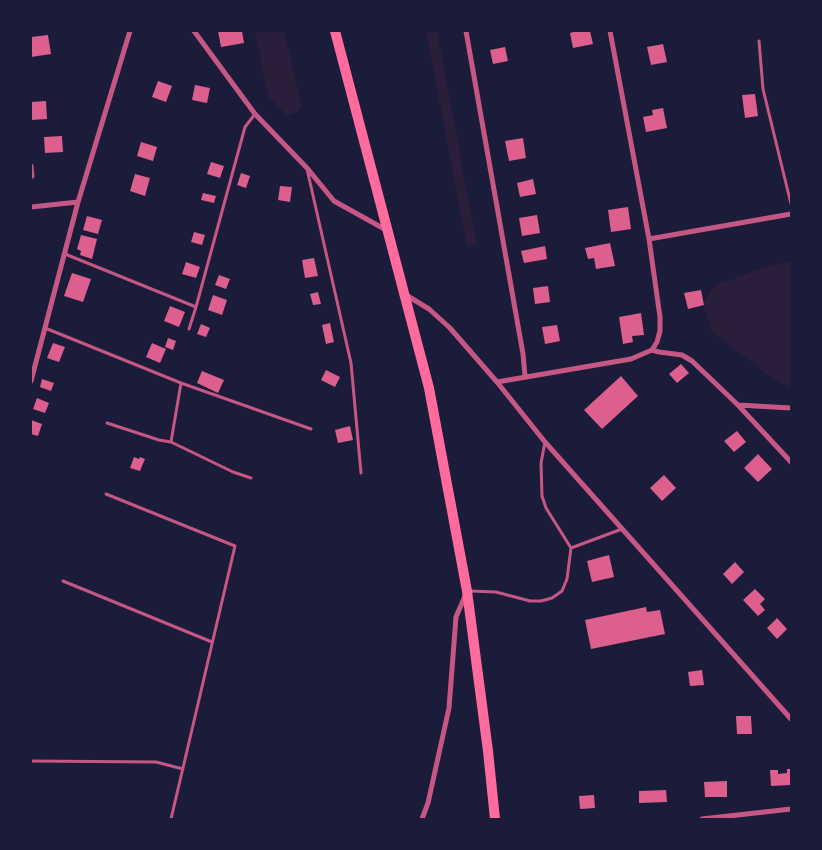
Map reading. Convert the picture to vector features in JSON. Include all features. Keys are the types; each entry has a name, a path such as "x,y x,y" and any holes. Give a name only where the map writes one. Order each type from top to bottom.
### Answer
{"main road":[{"path":"335,31 429,388 467,591 488,751 494,819"}],"street":[{"path":"31,381 78,202 130,31"},
{"path":"194,31 255,114 307,168 334,201 388,231"},
{"path":"466,31 523,354 525,376"},
{"path":"497,382 631,359 652,350 657,342 660,331 660,317 649,239 610,31"},
{"path":"31,166 32,176"},
{"path":"31,207 78,202"},
{"path":"649,239 791,214"},
{"path":"405,295 429,309 450,328 497,382 545,442 791,719"},
{"path":"652,350 682,355 692,361 738,404 791,462"},
{"path":"738,404 791,408"},
{"path":"422,819 428,804 449,708 456,617 467,591"},
{"path":"702,819 791,809"}],"lane":[{"path":"759,41 763,89 791,204"},
{"path":"189,329 245,127 255,114"},
{"path":"307,168 351,363 361,473"},
{"path":"65,254 196,307"},
{"path":"45,328 181,383 311,429"},
{"path":"171,442 181,383"},
{"path":"107,423 171,442 233,472 251,478"},
{"path":"467,591 496,592 530,601 552,598 562,592 567,579 571,548 546,508 542,496 541,463 545,442"},
{"path":"106,494 235,546 171,819"},
{"path":"571,548 622,529"},
{"path":"63,581 212,642"},
{"path":"31,761 156,762 183,769"}],"shaded area":[{"path":"255,31 284,31 302,106 297,112 287,116 268,96"},
{"path":"426,31 437,31 477,245 467,247"},
{"path":"791,261 791,388 774,379 713,333 703,305 714,286 767,266"}],"building":[{"path":"218,31 242,31 244,43 221,47"},
{"path":"590,31 593,44 573,48 570,33"},
{"path":"48,35 51,54 31,57 31,37"},
{"path":"663,44 667,62 651,65 647,47"},
{"path":"505,47 508,61 493,64 490,50"},
{"path":"158,81 172,86 166,102 152,97"},
{"path":"195,85 210,88 207,103 192,100"},
{"path":"755,94 758,116 745,118 742,95"},
{"path":"46,101 47,119 31,120 31,102"},
{"path":"663,108 667,128 646,132 643,117 653,115 652,110"},
{"path":"62,136 63,152 45,153 44,137"},
{"path":"523,138 526,158 509,161 505,141"},
{"path":"141,142 157,147 153,161 137,156"},
{"path":"211,162 224,166 220,178 207,174"},
{"path":"241,173 250,176 246,188 237,185"},
{"path":"135,174 150,178 145,196 130,191"},
{"path":"533,179 536,194 520,197 517,183"},
{"path":"280,186 292,187 290,202 278,200"},
{"path":"203,193 216,196 214,203 201,200"},
{"path":"628,207 631,229 611,232 608,210"},
{"path":"537,215 540,233 522,236 519,218"},
{"path":"87,216 102,220 98,234 83,230"},
{"path":"194,232 205,235 202,245 191,242"},
{"path":"81,235 97,239 92,259 80,255 81,251 77,249"},
{"path":"610,243 615,266 596,269 594,258 588,259 585,248"},
{"path":"545,246 547,259 524,263 521,251"},
{"path":"314,258 318,276 305,278 302,260"},
{"path":"186,262 200,267 196,278 182,274"},
{"path":"72,273 91,279 83,302 64,296"},
{"path":"219,275 230,279 226,289 215,285"},
{"path":"548,286 550,302 535,304 533,288"},
{"path":"701,290 704,305 688,309 684,293"},
{"path":"318,292 321,304 313,305 310,294"},
{"path":"213,295 227,300 222,315 208,310"},
{"path":"170,306 185,312 179,327 164,321"},
{"path":"641,313 644,335 632,336 633,342 623,344 619,317"},
{"path":"330,323 334,342 326,344 322,325"},
{"path":"201,324 210,328 206,337 197,334"},
{"path":"557,325 560,341 545,344 542,327"},
{"path":"168,338 176,341 173,350 165,347"},
{"path":"53,343 65,347 59,362 47,358"},
{"path":"152,343 166,349 160,363 146,357"},
{"path":"681,364 689,373 677,383 669,374"},
{"path":"326,370 340,377 335,387 321,380"},
{"path":"202,371 224,380 218,393 197,383"},
{"path":"621,376 638,396 602,429 584,410"},
{"path":"42,379 54,383 51,391 40,387"},
{"path":"37,398 49,403 45,413 33,409"},
{"path":"31,420 42,424 38,436 31,434"},
{"path":"350,426 353,440 338,443 335,430"},
{"path":"737,431 746,442 734,452 724,441"},
{"path":"758,454 772,469 758,482 744,468"},
{"path":"134,457 145,459 140,471 130,468"},
{"path":"664,475 676,488 662,501 650,488"},
{"path":"609,555 614,577 592,582 587,561"},
{"path":"735,562 744,572 732,584 723,574"},
{"path":"755,589 765,599 760,604 765,610 758,616 743,600"},
{"path":"646,607 647,612 660,610 665,634 591,649 585,620"},
{"path":"777,618 787,629 777,639 767,628"},
{"path":"702,670 704,685 690,686 688,672"},
{"path":"736,716 751,716 752,734 737,734"},
{"path":"787,769 791,769 791,785 771,786 770,770 778,770 778,774 787,773"},
{"path":"727,781 727,797 705,797 704,782"},
{"path":"666,790 667,802 639,803 639,791"},
{"path":"594,795 595,808 580,809 579,796"}]}
